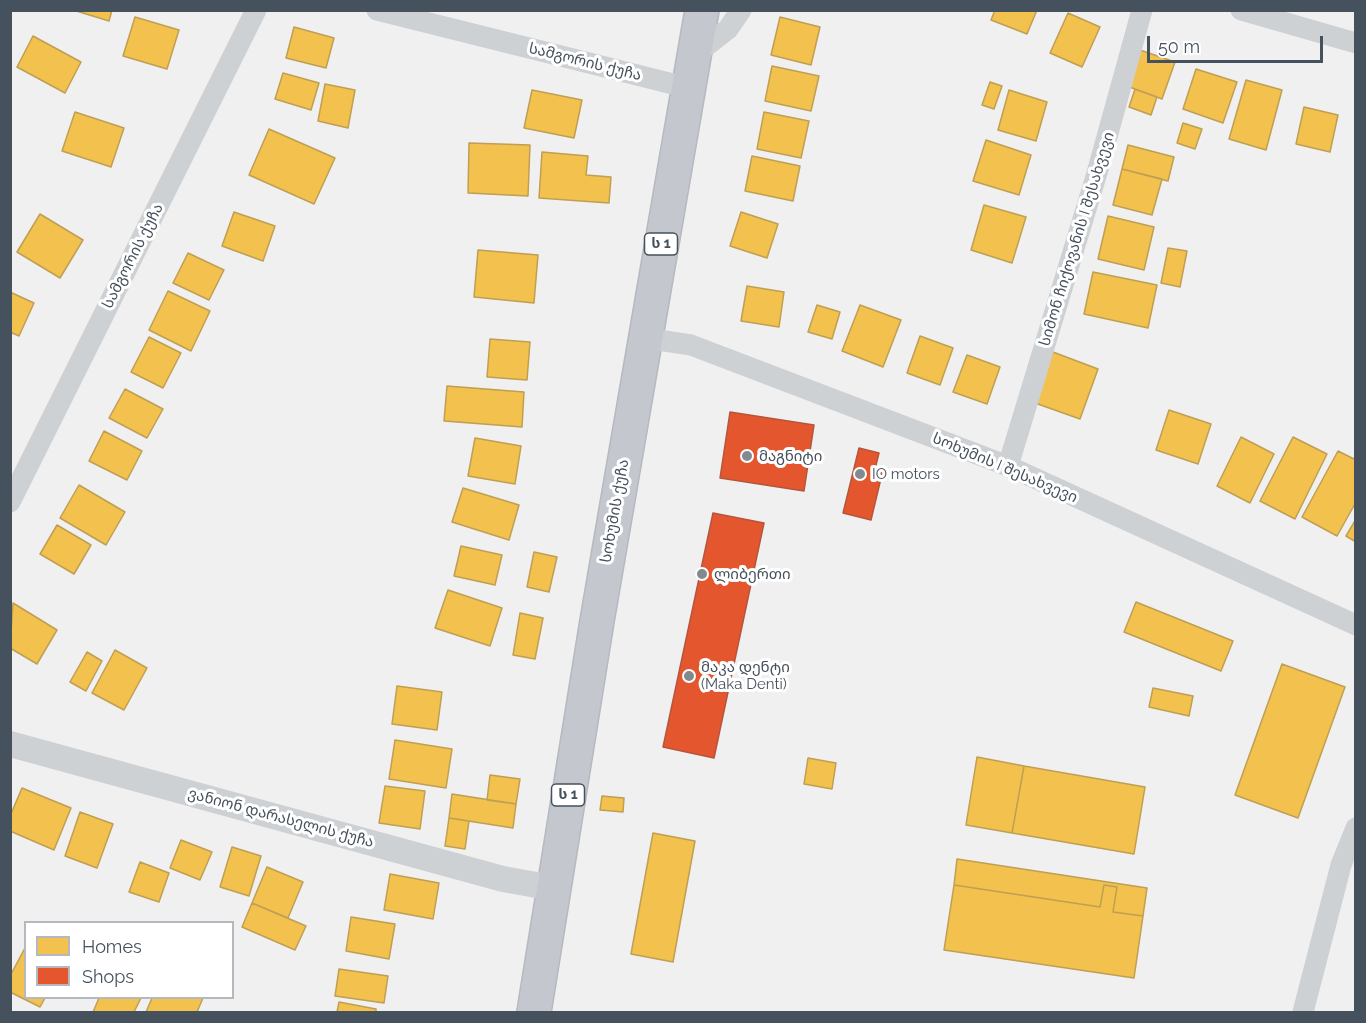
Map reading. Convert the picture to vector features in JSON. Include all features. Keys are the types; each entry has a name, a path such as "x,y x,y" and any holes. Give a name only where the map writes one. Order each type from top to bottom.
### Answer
{"highway":[{"name":"სოხუმის ქუჩა","path":"534,1012 645,338 702,10"}],"street":[{"name":"სამგორის ქუჩა","path":"10,502 256,10"},
{"name":"სამგორის ქუჩა","path":"377,10 689,88"},
{"path":"696,54 728,29 741,10"},
{"name":"სიმონ ჩიქოვანის I შესახვევი","path":"1008,466 1097,173 1142,10"},
{"path":"1241,10 1356,43"},
{"name":"სოხუმის I შესახვევი","path":"645,338 691,345 1008,466 1356,625"},
{"name":"ვანიონ დარასელის ქუჩა","path":"10,744 503,879 553,888"},
{"path":"1303,1012 1341,865 1356,828"}],"building: Homes":[{"path":"73,10 112,10 109,21"},
{"path":"995,10 1037,10 1027,34 991,20"},
{"path":"1068,13 1100,27 1082,67 1050,53"},
{"path":"135,17 179,30 167,69 123,56"},
{"path":"780,17 820,27 811,65 771,55"},
{"path":"294,27 334,38 326,68 286,58"},
{"path":"33,36 81,62 65,93 17,67"},
{"path":"1137,49 1175,62 1162,99 1124,85"},
{"path":"772,66 819,76 811,111 765,101"},
{"path":"1196,69 1237,82 1223,123 1183,109"},
{"path":"283,73 319,83 311,110 275,99"},
{"path":"1246,80 1282,90 1266,150 1229,139"},
{"path":"990,82 1002,86 994,109 982,105"},
{"path":"325,84 355,90 348,128 318,121"},
{"path":"1135,89 1157,97 1151,115 1129,107"},
{"path":"532,90 582,100 574,138 524,128"},
{"path":"1009,90 1047,102 1036,141 998,130"},
{"path":"1304,107 1338,115 1330,152 1296,144"},
{"path":"75,112 124,128 111,167 62,151"},
{"path":"764,112 809,121 801,158 757,149"},
{"path":"1183,123 1202,129 1195,149 1177,143"},
{"path":"269,129 335,158 314,204 249,175"},
{"path":"986,140 1031,155 1019,195 973,181"},
{"path":"469,143 530,145 528,196 468,193"},
{"path":"1128,145 1174,157 1168,181 1122,169"},
{"path":"542,152 588,156 586,175 611,177 609,203 539,198"},
{"path":"752,156 800,166 793,201 745,191"},
{"path":"1122,169 1162,179 1152,215 1113,205"},
{"path":"984,205 1026,217 1012,263 971,250"},
{"path":"234,212 275,226 263,261 222,246"},
{"path":"741,212 778,224 767,258 730,246"},
{"path":"40,214 83,240 60,278 17,252"},
{"path":"1108,216 1154,227 1144,270 1098,259"},
{"path":"1168,248 1187,251 1180,287 1161,283"},
{"path":"478,250 538,255 534,303 474,297"},
{"path":"188,253 224,270 209,300 173,283"},
{"path":"1093,272 1157,285 1148,328 1084,314"},
{"path":"747,286 784,292 779,327 741,321"},
{"path":"168,291 210,311 191,351 149,330"},
{"path":"10,292 34,303 19,336 10,332"},
{"path":"817,305 840,312 832,339 808,332"},
{"path":"860,305 901,320 883,367 842,351"},
{"path":"920,336 953,348 940,385 907,373"},
{"path":"149,337 181,353 163,388 131,372"},
{"path":"490,339 530,342 527,380 487,377"},
{"path":"1053,352 1098,369 1080,419 1035,403"},
{"path":"967,355 1000,367 987,404 953,392"},
{"path":"447,386 524,392 522,427 444,421"},
{"path":"125,389 163,409 147,438 109,418"},
{"path":"1169,410 1211,424 1198,464 1156,450"},
{"path":"104,431 142,451 127,480 89,461"},
{"path":"1241,437 1274,454 1250,503 1217,486"},
{"path":"1293,437 1327,454 1295,519 1260,501"},
{"path":"475,438 521,446 515,484 468,476"},
{"path":"1338,451 1356,460 1356,502 1337,536 1302,517"},
{"path":"79,485 125,512 106,545 60,518"},
{"path":"463,488 519,505 509,540 452,522"},
{"path":"1356,519 1356,542 1346,536"},
{"path":"57,525 91,545 74,574 40,554"},
{"path":"461,546 502,555 495,585 454,576"},
{"path":"534,552 557,557 549,592 527,587"},
{"path":"448,590 502,608 490,646 435,628"},
{"path":"1136,602 1233,641 1221,671 1124,632"},
{"path":"13,603 57,630 37,664 10,648"},
{"path":"520,613 543,618 535,659 513,655"},
{"path":"115,650 147,668 124,710 92,693"},
{"path":"87,652 102,661 86,691 70,682"},
{"path":"1282,664 1345,687 1298,818 1235,795"},
{"path":"397,686 442,692 437,730 392,724"},
{"path":"1153,688 1193,696 1189,716 1149,707"},
{"path":"395,740 452,749 446,788 389,779"},
{"path":"977,757 1024,766 1012,833 966,825"},
{"path":"808,758 836,763 832,789 804,784"},
{"path":"1024,766 1145,787 1134,854 1012,833"},
{"path":"490,775 520,779 516,804 487,800"},
{"path":"385,786 425,791 420,829 379,823"},
{"path":"22,788 71,808 54,850 10,831 10,816"},
{"path":"452,794 516,804 513,828 449,818"},
{"path":"602,796 624,798 623,812 600,810"},
{"path":"80,812 113,824 97,868 65,856"},
{"path":"449,818 469,821 465,849 445,846"},
{"path":"653,833 695,841 673,962 631,954"},
{"path":"181,840 212,852 200,880 170,868"},
{"path":"232,847 261,856 249,896 220,887"},
{"path":"957,859 1147,888 1143,916 1113,912 1117,887 1104,885 1100,907 954,885"},
{"path":"140,862 169,873 159,902 129,892"},
{"path":"267,867 303,882 288,918 252,903"},
{"path":"390,874 439,883 433,919 384,910"},
{"path":"954,885 1100,907 1104,885 1117,887 1113,912 1143,916 1134,978 944,950"},
{"path":"252,903 306,926 295,950 242,927"},
{"path":"351,917 395,924 389,959 346,951"},
{"path":"24,950 24,999 10,992 10,976"},
{"path":"339,969 388,976 384,1003 335,996"},
{"path":"24,999 44,999 40,1007"},
{"path":"99,999 140,999 134,1012 93,1012"},
{"path":"152,999 203,999 197,1012 146,1012"},
{"path":"339,1002 376,1009 376,1012 337,1012"}],"building: Shops":[{"path":"730,412 814,425 804,491 720,478"},
{"path":"859,448 879,453 875,469 883,470 871,520 843,513"},
{"path":"713,513 764,523 714,758 663,747"}],"place":[{"name":"მაგნიტი","path":"747,456"},
{"name":"IO motors","path":"860,474"},
{"name":"ლიბერთი","path":"702,574"},
{"name":"მაკა დენტი (Maka Denti)","path":"689,676"}]}
